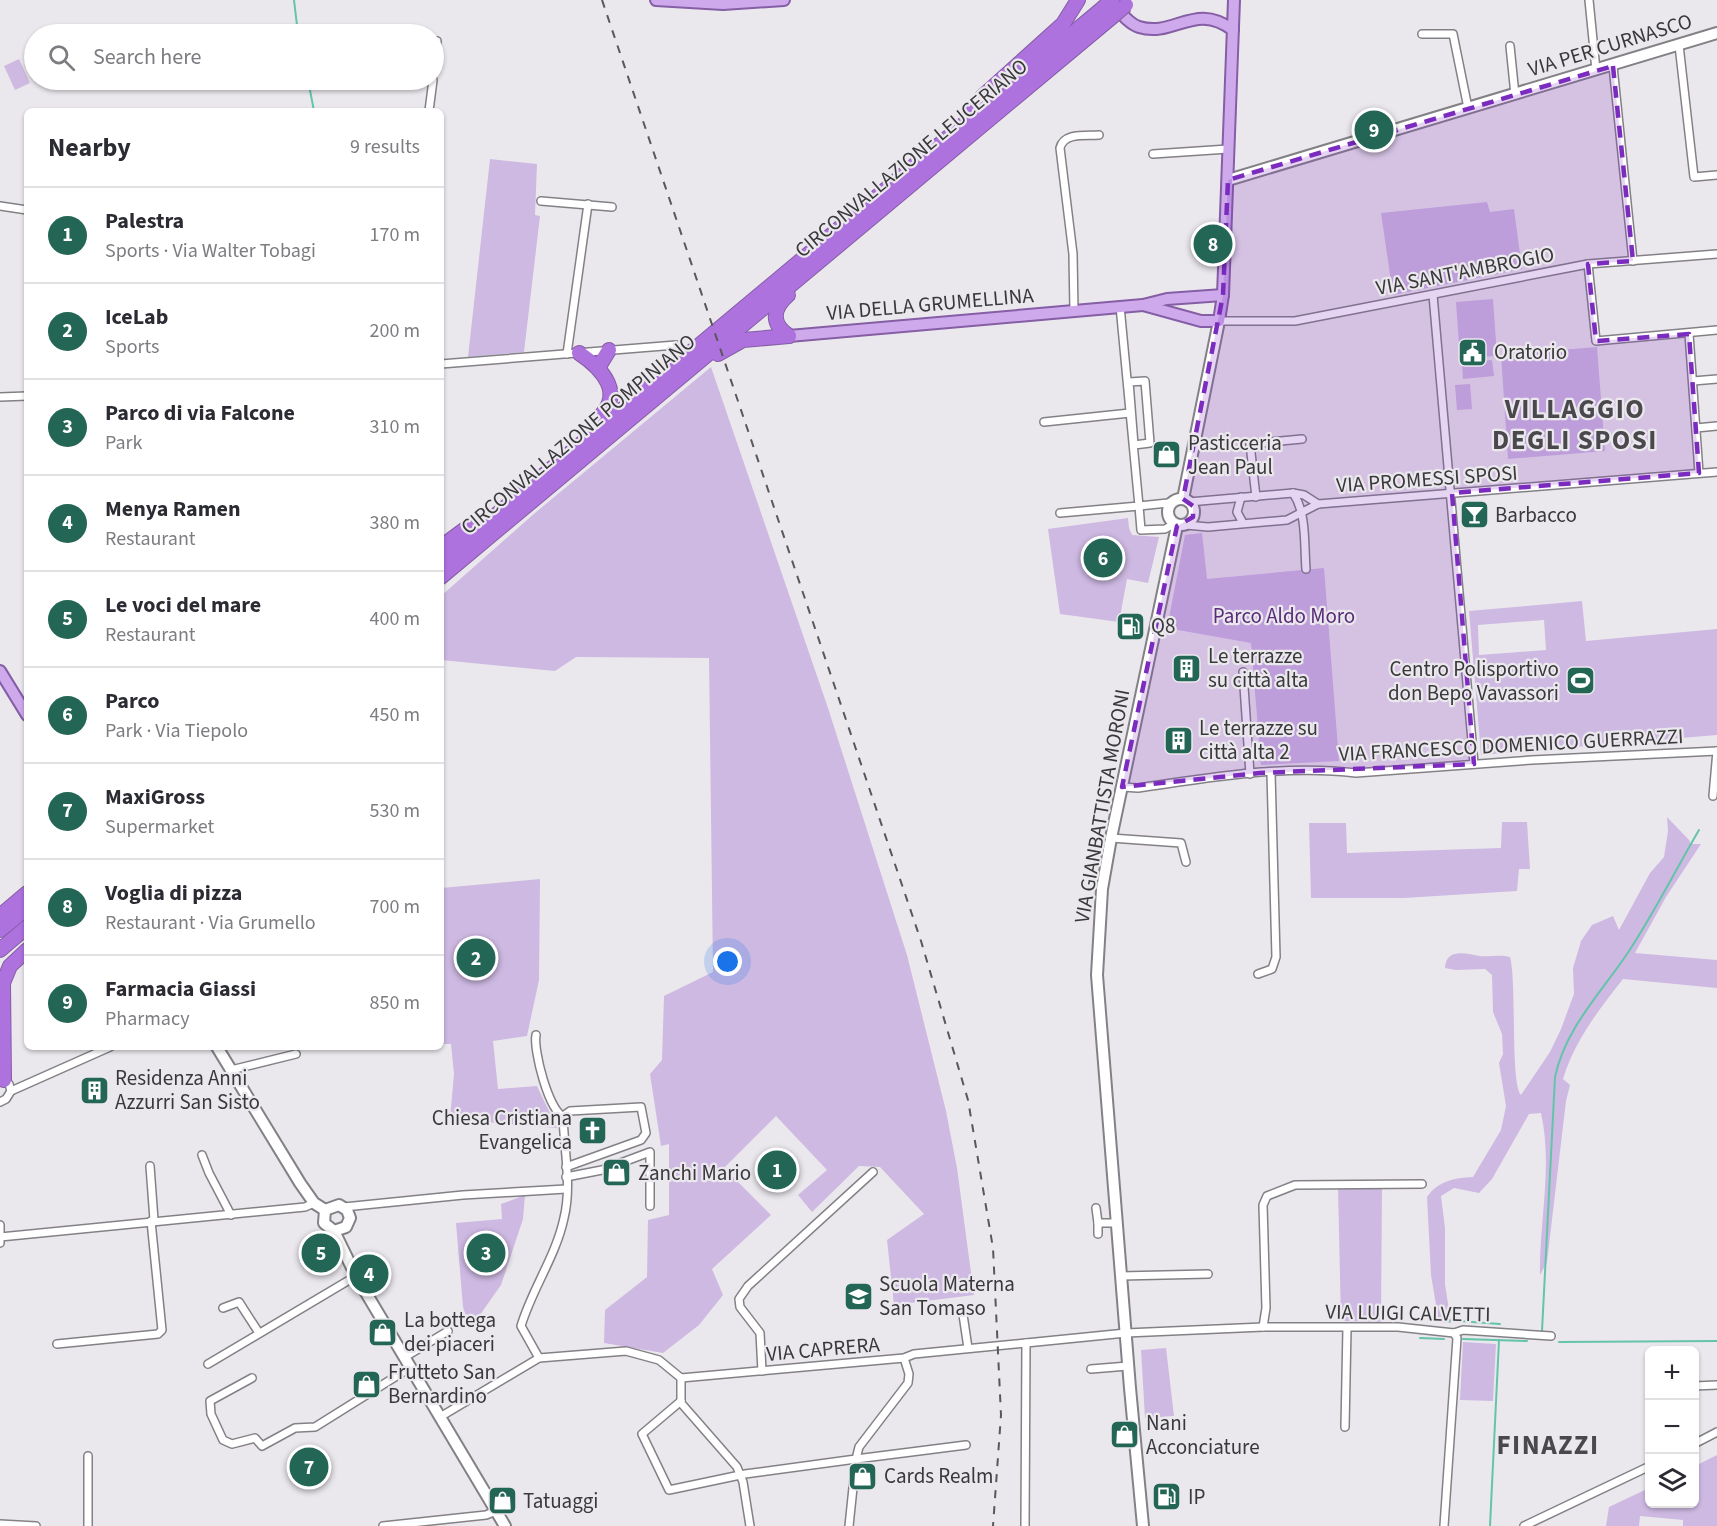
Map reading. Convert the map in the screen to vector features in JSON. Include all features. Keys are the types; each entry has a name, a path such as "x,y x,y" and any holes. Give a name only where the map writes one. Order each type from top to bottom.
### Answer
{"highway":[{"path":"965,123 982,98 1063,24 1078,0"},
{"name":"CIRCONVALLAZIONE LEUCERIANO","path":"713,340 965,123 1109,6 1129,2"},
{"name":"CIRCONVALLAZIONE LEUCERIANO","path":"713,340 819,262 1109,6"},
{"path":"789,336 777,326 777,308 786,296 813,275 819,262"},
{"path":"619,427 644,416 728,347 743,340 789,336"},
{"name":"CIRCONVALLAZIONE POMPINIANO","path":"444,574 619,427 713,340"},
{"name":"CIRCONVALLAZIONE POMPINIANO","path":"444,558 713,340"},
{"path":"598,368 609,350"},
{"path":"444,545 512,501 544,463 608,409 610,387 598,368 573,353"},
{"path":"0,916 24,896"},
{"path":"0,930 24,910"},
{"path":"0,950 24,930"},
{"path":"0,968 24,949"},
{"path":"5,1083 3,983 10,966 24,950"}],"main road":[{"path":"656,0 723,4 784,0"},
{"path":"1219,321 1223,295 1234,0"},
{"path":"1109,6 1138,27 1155,28 1209,18 1233,30"},
{"name":"VIA PER CURNASCO","path":"1228,180 1717,33"},
{"name":"VIA DELLA GRUMELLINA","path":"789,336 1143,305 1167,299 1223,295"},
{"name":"VIA DELLA GRUMELLINA","path":"1143,305 1202,321 1219,321"},
{"name":"VIA GIANBATTISTA MORONI","path":"1179,525 1167,512 1182,500 1219,321"},
{"name":"VIA GIANBATTISTA MORONI","path":"1179,525 1191,522 1194,512 1182,500"},
{"name":"VIA GIANBATTISTA MORONI","path":"1143,1526 1097,975 1102,889 1116,839 1122,787 1179,525"},
{"path":"0,671 24,711"},
{"path":"219,1050 314,1203 325,1210"},
{"path":"325,1210 334,1204 344,1207 349,1214 349,1223 343,1230 334,1231"},
{"path":"325,1210 324,1223 334,1231 356,1276 505,1526"}],"street":[{"path":"1589,0 1596,70"},
{"path":"1422,34 1453,34 1468,108"},
{"path":"1679,45 1694,177 1717,176"},
{"name":"VIA PER CURNASCO","path":"1510,46 1515,95"},
{"path":"1613,66 1633,261"},
{"path":"429,108 432,90"},
{"path":"1074,311 1073,254 1060,148 1061,143 1069,137 1099,135"},
{"path":"1153,154 1228,149"},
{"path":"541,201 612,207"},
{"path":"573,353 588,204"},
{"path":"0,206 24,210"},
{"name":"VIA SANT'AMBROGIO","path":"1219,321 1295,321 1588,264 1717,254"},
{"path":"1588,264 1596,341 1717,330"},
{"path":"1433,295 1474,764"},
{"path":"1120,306 1139,506"},
{"path":"1689,334 1699,473"},
{"path":"444,364 676,345"},
{"path":"1693,381 1717,379"},
{"path":"1145,381 1150,443 1134,445 1129,382 1145,381"},
{"path":"0,397 24,396"},
{"path":"1044,422 1130,413"},
{"path":"1696,428 1717,426"},
{"path":"1256,497 1250,444 1302,439"},
{"name":"VIA PROMESSI SPOSI","path":"1139,506 1141,531 1179,525 1208,527 1287,520 1318,504 1717,471"},
{"path":"1293,493 1299,503 1306,568"},
{"name":"VIA PROMESSI SPOSI","path":"1060,513 1182,500 1293,493 1304,495 1318,504"},
{"path":"1241,497 1237,512 1243,523"},
{"path":"1243,672 1250,774"},
{"path":"1713,796 1717,751"},
{"name":"VIA FRANCESCO DOMENICO GUERRAZZI","path":"1122,787 1138,788 1250,774 1337,770 1356,772 1717,751"},
{"path":"1258,975 1272,969 1276,957 1271,773"},
{"name":"VIA GIANBATTISTA MORONI","path":"1116,839 1181,843 1186,862"},
{"path":"536,1035 537,1057 555,1110 563,1116 567,1177 566,1210 560,1235 521,1326 539,1358"},
{"path":"0,1108 0,1102 9,1097 5,1083 101,1050"},
{"path":"231,1070 296,1054"},
{"path":"563,1116 570,1111 639,1106 642,1110 646,1133 641,1140 566,1167"},
{"path":"567,1177 602,1170 650,1152 650,1206"},
{"path":"202,1155 208,1173 231,1215"},
{"path":"57,1344 160,1332 163,1325 150,1166"},
{"path":"762,1371 760,1332 740,1307 739,1299 747,1286 873,1172"},
{"path":"1263,1327 1266,1308 1263,1204 1268,1196 1295,1185 1422,1184"},
{"path":"344,1207 463,1195 566,1189"},
{"path":"0,1237 153,1220 305,1207 314,1203"},
{"path":"1096,1208 1098,1234"},
{"path":"1098,1222 1116,1223"},
{"path":"0,1225 0,1243"},
{"path":"1121,1276 1208,1274"},
{"path":"208,1364 356,1276"},
{"path":"223,1308 239,1302 259,1333"},
{"path":"962,1308 968,1348"},
{"name":"VIA LUIGI CALVETTI","path":"1026,1343 1126,1332 1263,1327 1398,1327 1454,1333 1463,1330 1551,1336"},
{"path":"1345,1427 1347,1328"},
{"path":"405,1357 448,1331"},
{"path":"1444,1526 1457,1338 1454,1333"},
{"path":"1025,1526 1026,1343"},
{"name":"VIA CAPRERA","path":"681,1378 904,1358 914,1354 1026,1343"},
{"path":"440,1418 539,1358 626,1351 658,1360 681,1378 681,1401 737,1467 743,1482 750,1526"},
{"path":"849,1526 859,1447 908,1383 909,1374 904,1358"},
{"path":"1091,1369 1128,1366"},
{"path":"252,1378 210,1401 211,1414 223,1440 232,1444 255,1438 262,1446 295,1428 315,1427 411,1367"},
{"path":"1699,1386 1717,1385"},
{"path":"681,1401 642,1434 669,1490 739,1476 966,1445"},
{"path":"1699,1442 1717,1432"},
{"path":"88,1456 88,1526"},
{"path":"1524,1526 1645,1468"},
{"path":"383,1526 486,1515 496,1511"},
{"path":"0,1524 36,1526"}],"highlighted area":[{"path":"1613,66 1633,261 1588,264 1596,341 1689,334 1699,473 1452,493 1474,764 1260,773 1122,787 1177,526 1193,517 1193,506 1183,499 1223,295 1228,180"}],"green space":[{"path":"19,59 24,70 24,86 15,90 4,66"},
{"path":"490,159 537,164 535,215 540,216 524,352 468,357"},
{"path":"1487,202 1490,212 1514,209 1522,269 1393,295 1381,213"},
{"path":"1493,299 1497,356 1460,358 1456,302"},
{"path":"1597,347 1605,451 1508,459 1501,355"},
{"path":"1492,360 1494,376 1463,379 1462,363"},
{"path":"711,367 828,708 907,955 946,1111 957,1168 974,1295 894,1305 887,1240 924,1214 880,1167 859,1166 812,1212 798,1195 827,1170 776,1116 724,1168 771,1215 712,1269 723,1295 699,1325 663,1353 604,1343 605,1310 647,1277 648,1220 669,1215 669,1144 661,1146 650,1074 662,1060 664,996 713,972 709,658 576,657 555,671 444,660 444,593 535,513"},
{"path":"1470,384 1472,409 1457,410 1455,385"},
{"path":"1128,518 1132,535 1159,537 1148,583 1127,579 1119,622 1060,614 1048,529"},
{"name":"Parco Aldo Moro","path":"1202,533 1207,579 1324,568 1339,761 1261,765 1251,643 1167,628 1185,535"},
{"path":"1582,601 1586,641 1717,629 1717,735 1481,755 1469,611","holes":["1544,620 1546,650 1479,655 1478,625"]},
{"path":"1667,817 1690,841 1690,844 1701,844 1666,897 1635,953 1717,960 1717,988 1623,979 1588,1026 1574,1051 1563,1079 1570,1085 1566,1101 1547,1262 1540,1275 1546,1174 1541,1113 1529,1114 1492,1179 1479,1193 1454,1188 1441,1196 1445,1228 1445,1284 1451,1323 1439,1323 1431,1275 1427,1197 1436,1187 1447,1181 1473,1177 1501,1130 1506,1106 1499,1063 1503,1054 1502,1034 1493,1012 1492,975 1485,969 1445,968 1446,961 1453,954 1458,953 1510,957 1516,1072 1521,1095 1550,1052 1561,1029 1574,994 1573,968 1581,941 1592,925 1613,916 1619,930 1650,873 1664,857 1668,831"},
{"path":"1502,822 1527,822 1530,869 1519,869 1517,891 1404,898 1311,898 1309,823 1346,823 1347,853 1501,848"},
{"path":"540,879 539,980 527,1036 493,1041 498,1089 537,1086 557,1128 450,1119 454,1074 451,1044 444,1044 444,888"},
{"path":"1338,1188 1382,1188 1381,1322 1341,1321"},
{"path":"525,1195 523,1219 501,1285 470,1329 463,1307 456,1223 502,1219 501,1204"},
{"path":"1463,1342 1496,1344 1493,1401 1460,1400"},
{"path":"1166,1348 1174,1416 1145,1418 1141,1350"},
{"path":"1717,1455 1717,1526 1683,1526 1683,1520 1640,1516 1639,1526 1606,1526 1609,1507 1645,1490 1645,1508 1699,1508 1699,1464"}],"waterway":[{"path":"294,0 297,24"},
{"path":"310,90 313,108"},
{"path":"1542,1331 1555,1077 1560,1060 1575,1028 1637,939 1699,830"},
{"path":"1444,1320 1500,1324"},
{"path":"1420,1338 1444,1339"},
{"path":"1463,1339 1527,1341"},
{"path":"1490,1526 1499,1340"},
{"path":"1559,1342 1717,1341"}],"railway":[{"path":"602,0 921,941 968,1100 993,1248 1001,1415 993,1526"}],"place":[{"name":"Farmacia Giassi","path":"1374,130"},
{"name":"Voglia di pizza","path":"1213,244"},
{"name":"Oratorio","path":"1473,352"},
{"name":"Pasticceria Jean Paul","path":"1167,455"},
{"name":"Barbacco","path":"1474,515"},
{"name":"Parco","path":"1103,558"},
{"name":"Q8","path":"1130,626"},
{"name":"Le terrazze su città alta","path":"1187,668"},
{"name":"Centro Polisportivo don Bepo Vavassori","path":"1580,681"},
{"name":"Le terrazze su città alta 2","path":"1178,740"},
{"name":"IceLab","path":"476,958"},
{"name":"Residenza Anni Azzurri San Sisto","path":"94,1090"},
{"name":"Chiesa Cristiana Evangelica","path":"593,1130"},
{"name":"Palestra","path":"777,1170"},
{"name":"Zanchi Mario","path":"617,1173"},
{"name":"Le voci del mare","path":"321,1253"},
{"name":"Parco di via Falcone","path":"486,1253"},
{"name":"Menya Ramen","path":"369,1274"},
{"name":"Scuola Materna San Tomaso","path":"858,1296"},
{"name":"La bottega dei piaceri","path":"383,1332"},
{"name":"Frutteto San Bernardino","path":"367,1384"},
{"name":"Nani Acconciature","path":"1125,1435"},
{"name":"MaxiGross","path":"309,1467"},
{"name":"Cards Realm","path":"863,1476"},
{"name":"IP","path":"1167,1497"},
{"name":"Tatuaggi","path":"502,1501"}],"district":[{"name":"VILLAGGIO DEGLI SPOSI","path":"1575,424"},
{"name":"FINAZZI","path":"1548,1445"}]}
